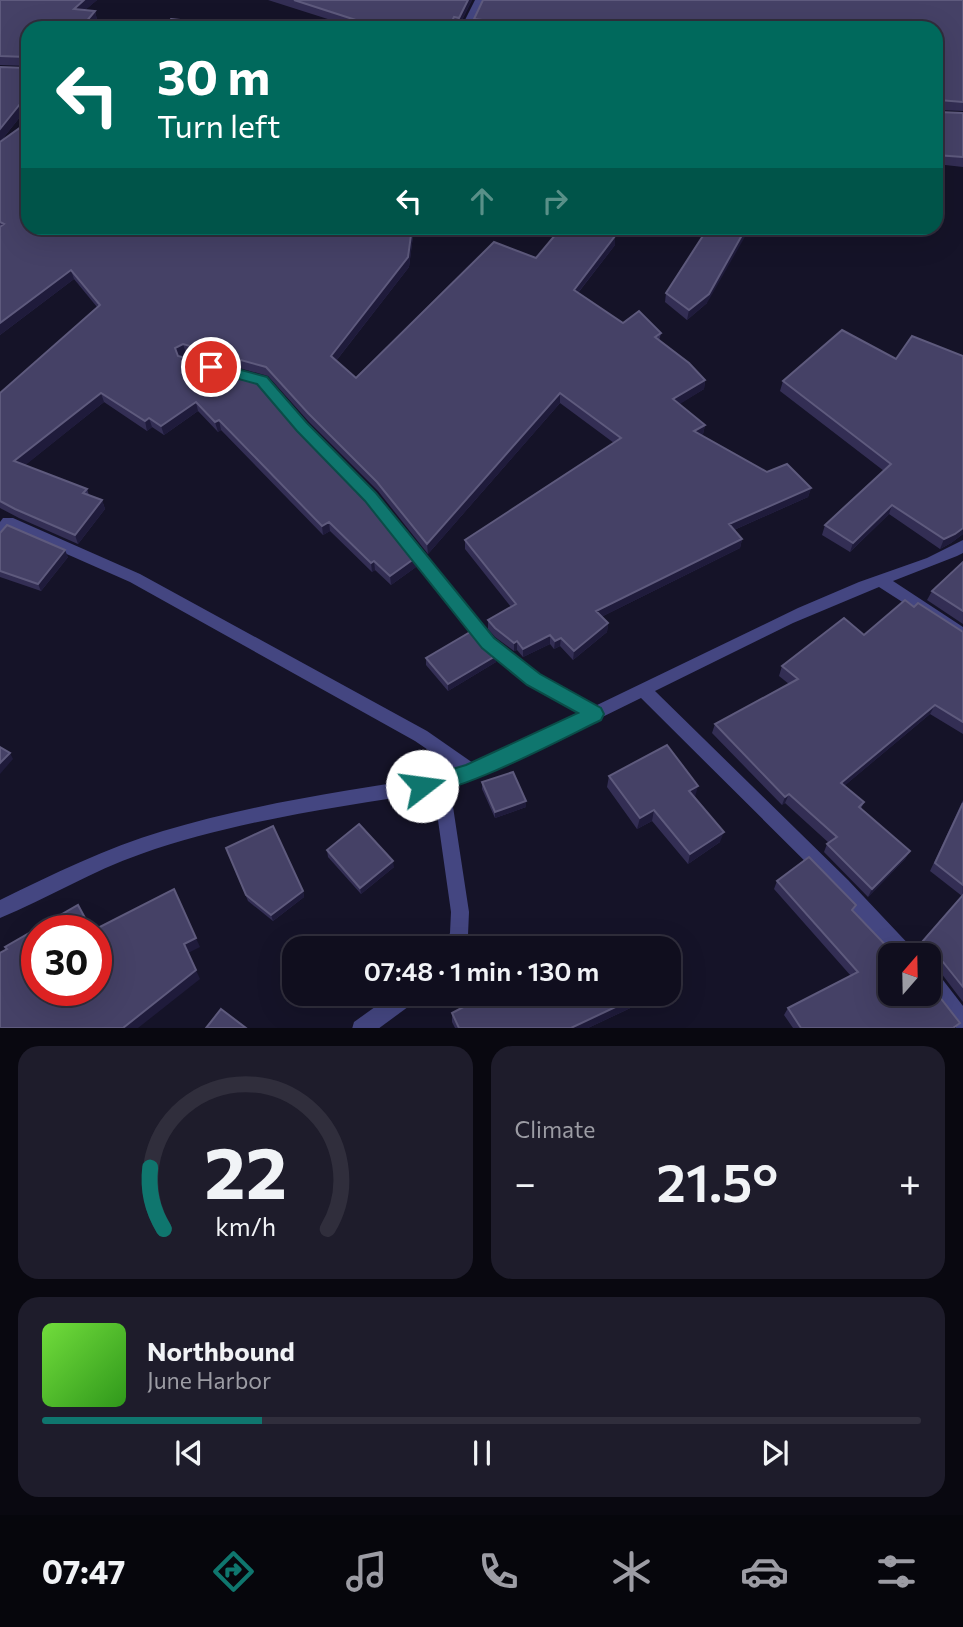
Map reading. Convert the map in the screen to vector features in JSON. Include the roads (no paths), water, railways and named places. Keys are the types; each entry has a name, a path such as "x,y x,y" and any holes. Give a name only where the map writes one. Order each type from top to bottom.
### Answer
{"street":[{"path":"470,21 480,0"},
{"path":"224,370 262,381 302,427 371,497 488,643 534,680 595,714"},
{"path":"0,531 8,522 135,578 421,736 472,771"},
{"path":"0,909 58,880 160,840 240,818 441,783 595,714 758,633 880,580 932,564 963,546"},
{"path":"880,580 963,635"},
{"path":"643,690 842,886 896,943"},
{"path":"441,783 460,912 458,936"},
{"path":"942,994 963,1021"},
{"path":"361,1028 392,1006"}]}
